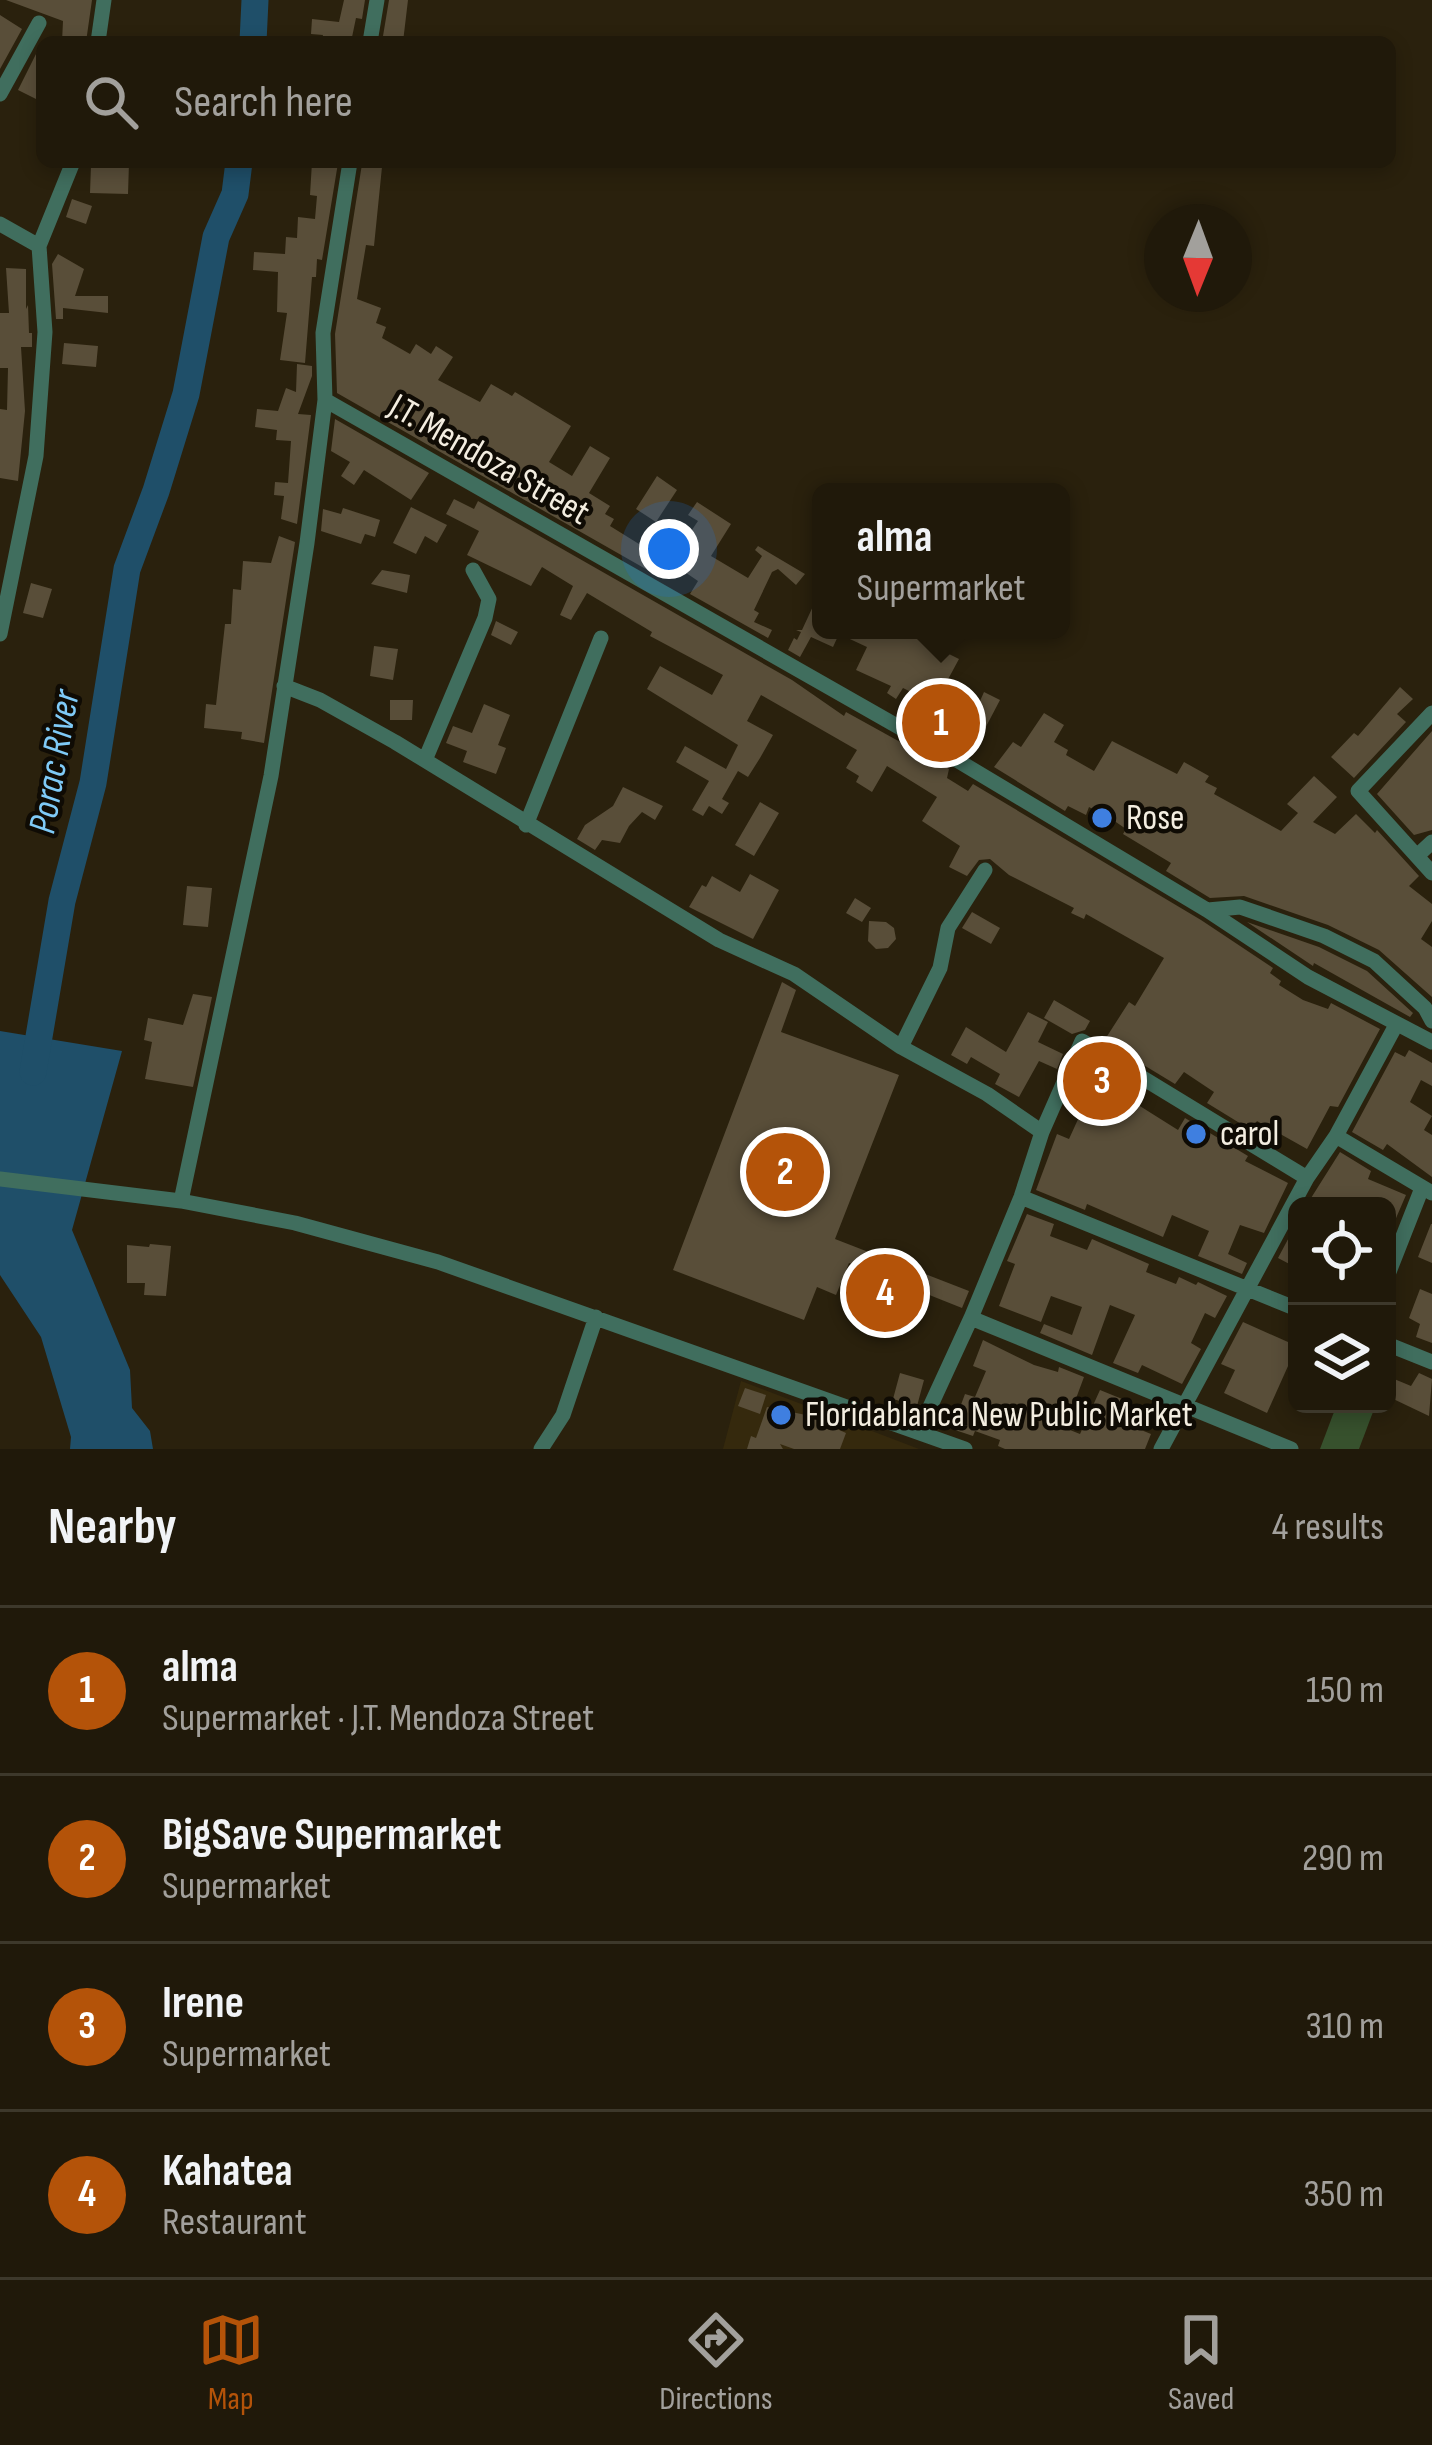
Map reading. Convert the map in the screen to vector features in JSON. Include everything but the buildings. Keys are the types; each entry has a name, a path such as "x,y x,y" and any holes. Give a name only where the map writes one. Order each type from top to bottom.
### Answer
{"street":[{"path":"99,36 104,0"},
{"path":"371,36 377,0"},
{"path":"0,94 39,23"},
{"path":"0,634 36,456 45,332 38,247 71,168"},
{"path":"181,1201 266,799 325,400 322,333 349,168"},
{"path":"2,230 38,247"},
{"name":"J.T. Mendoza Street","path":"325,400 956,759 1207,910 1308,977 1432,1042"},
{"path":"425,760 485,618 489,599 473,570"},
{"path":"526,825 601,638"},
{"path":"284,686 320,700 425,760 719,940 794,974 901,1047 987,1094 1042,1132"},
{"path":"1432,713 1358,791 1432,873"},
{"path":"1418,855 1432,842"},
{"path":"901,1047 940,968 948,928 985,870"},
{"path":"1207,910 1240,907 1324,936 1375,961 1425,1008 1432,1021"},
{"path":"1161,1449 1396,1024"},
{"path":"920,1430 971,1318 1082,1041 1307,1178"},
{"path":"1336,1136 1427,1190 1396,1257"},
{"path":"0,1179 181,1201 296,1222 438,1262 965,1449"},
{"path":"1021,1197 1288,1306"},
{"path":"542,1449 562,1415 596,1317"},
{"path":"971,1318 1291,1449"},
{"path":"1396,1348 1432,1362"}],"shaded area":[{"name":"Floridablanca New Public Market","path":"741,1381 919,1449 723,1449"}],"green space":[{"path":"1334,1413 1373,1413 1359,1449 1320,1449"}],"water":[{"path":"0,1031 122,1051 72,1230 130,1370 132,1408 150,1431 153,1449 70,1449 71,1437 41,1337 0,1275"}],"waterway":[{"name":"Porac River","path":"253,36 255,0"},
{"name":"Porac River","path":"33,1072 62,901 93,783 127,569 186,394 216,237 235,194 238,168"}],"place":[{"name":"alma","path":"941,723"},
{"name":"Rose","path":"1102,818"},
{"name":"Irene","path":"1102,1081"},
{"name":"carol","path":"1196,1134"},
{"name":"BigSave Supermarket","path":"785,1172"},
{"name":"Kahatea","path":"885,1293"},
{"name":"Floridablanca New Public Market","path":"781,1415"}]}
